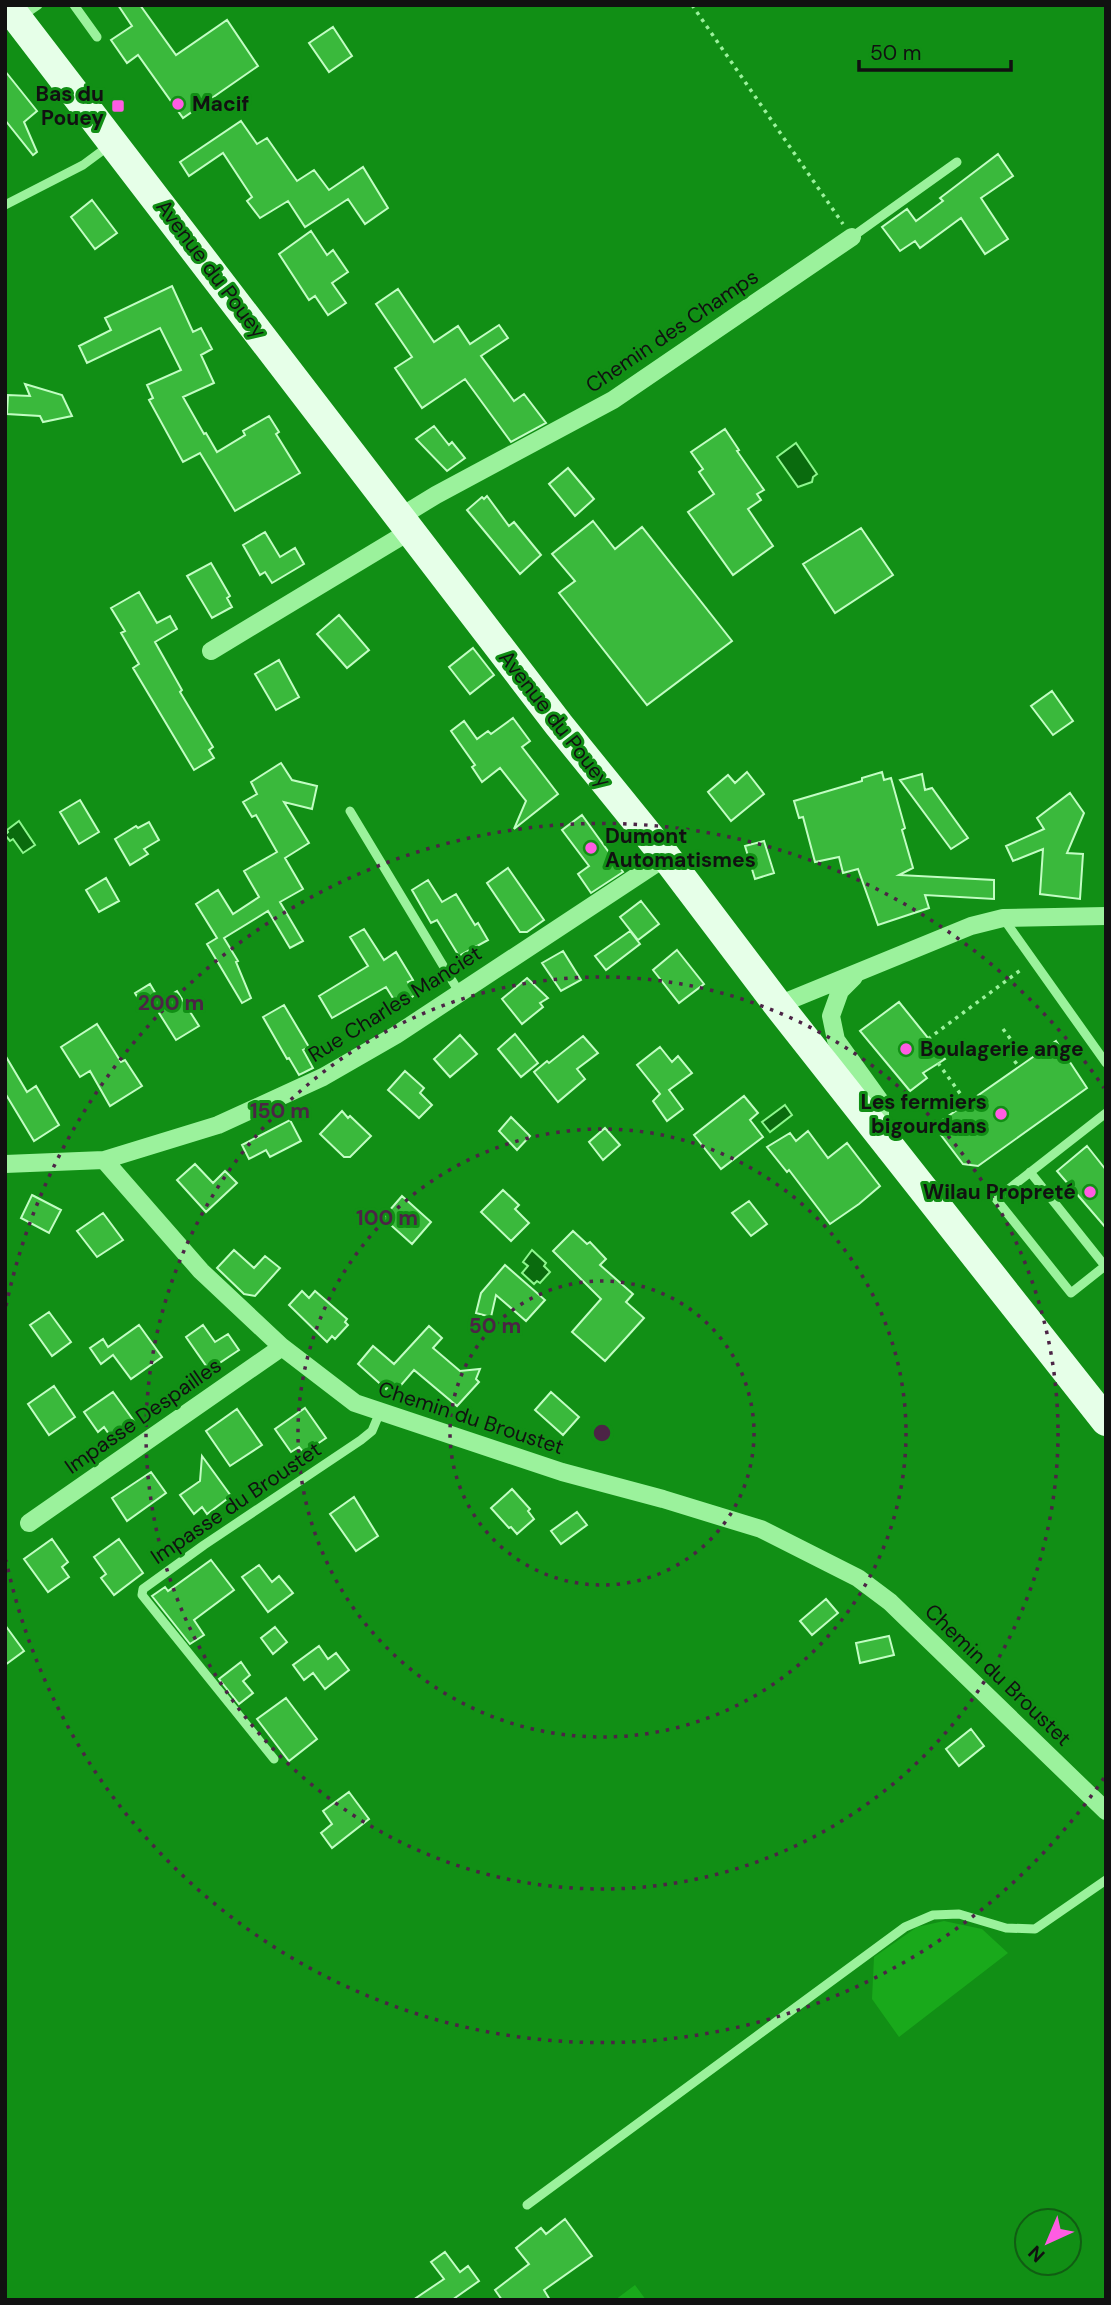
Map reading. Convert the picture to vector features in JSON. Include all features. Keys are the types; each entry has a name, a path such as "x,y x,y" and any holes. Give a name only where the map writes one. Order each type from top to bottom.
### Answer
{"main road":[{"name":"Avenue du Pouey","path":"21,10 114,142 559,725 666,857 778,1005 1106,1421"}],"street":[{"name":"Chemin des Champs","path":"211,652 405,524 436,495 613,400 852,237"},
{"name":"Rue Charles Manciet","path":"5,1164 104,1160 218,1125 323,1077 396,1035 666,857"},
{"path":"778,1005 971,926 1003,918 1106,916"},
{"path":"860,972 840,991 831,1016 835,1040 880,1101 880,1133"},
{"name":"Chemin du Broustet","path":"104,1160 201,1271 282,1347 355,1403 562,1472 761,1529 858,1578 890,1602 1106,1811"},
{"name":"Impasse Despailles","path":"29,1523 282,1347"}],"lane":[{"path":"74,5 97,37"},
{"path":"5,205 83,165 114,142"},
{"name":"Chemin des Champs","path":"852,237 957,162"},
{"path":"349,811 459,992"},
{"path":"1003,918 1106,1063"},
{"path":"1030,1172 1105,1266 1071,1293 996,1199 1030,1172 1106,1113"},
{"name":"Impasse du Broustet","path":"274,1759 142,1595 143,1589 361,1440 372,1431 380,1412"},
{"path":"527,2205 905,1927 933,1915 959,1914 1006,1928 1035,1929 1106,1880"}],"path":[{"path":"692,5 852,237"},
{"path":"928,1039 1033,961"},
{"path":"1003,1029 1015,1045 1007,1051 1019,1067"},
{"path":"938,1063 967,1103"}],"shaded area":[{"path":"796,443 817,474 812,482 798,487 777,457"},
{"path":"19,821 35,845 23,853 13,839 10,841 5,835 7,830"},
{"path":"785,1105 792,1115 770,1132 762,1122"},
{"path":"532,1250 546,1263 544,1266 550,1272 540,1283 537,1281 534,1284 522,1273 528,1266 523,1262"},
{"path":"944,1921 982,1929 1008,1953 899,2037 872,1999 874,1957 917,1927"},
{"path":"635,2285 646,2300 615,2300"}],"building":[{"path":"118,5 140,5 176,55 227,20 258,66 183,118 138,55 127,63 111,40 132,26"},
{"path":"333,27 352,56 329,72 309,43"},
{"path":"5,71 37,111 24,122 37,152 33,155 5,120"},
{"path":"241,121 257,144 267,138 297,181 314,170 329,190 363,167 388,208 365,224 348,199 305,227 288,201 260,218 247,201 252,197 223,153 189,176 180,162"},
{"path":"998,154 1013,176 981,198 1008,239 985,254 961,218 920,248 915,241 900,251 882,227 907,209 916,221 943,201 940,198"},
{"path":"92,200 117,233 95,249 71,217"},
{"path":"311,231 327,255 333,250 348,272 332,283 346,303 328,315 315,296 309,300 279,254"},
{"path":"172,286 193,332 201,328 212,349 201,355 214,383 183,397 204,434 206,433 217,452 245,435 243,431 269,416 279,432 276,434 300,473 235,511 200,453 183,462 149,400 153,398 147,385 181,370 160,328 87,363 79,346 111,330 105,318"},
{"path":"398,289 434,342 458,326 470,344 499,325 508,338 481,356 514,401 524,394 546,423 511,442 465,379 422,408 395,368 412,357 376,304"},
{"path":"25,384 62,395 72,416 43,422 40,416 7,414 8,395 30,396"},
{"path":"434,426 449,445 452,442 465,458 447,471 416,439"},
{"path":"725,429 764,490 757,494 761,500 748,509 773,546 733,575 688,512 714,494 699,472 703,469 691,452"},
{"path":"568,468 594,499 575,516 549,484"},
{"path":"487,496 509,526 514,522 541,555 520,574 467,510"},
{"path":"593,521 615,549 642,527 732,641 647,705 559,593 575,581 552,554"},
{"path":"861,528 893,575 835,613 803,564"},
{"path":"265,532 280,557 295,548 304,564 272,583 265,572 260,575 243,545"},
{"path":"211,563 230,596 227,598 232,607 212,618 187,576"},
{"path":"139,592 157,623 170,616 177,629 155,642 182,690 180,692 213,747 209,750 214,758 194,770 133,668 139,664 121,633 125,631 111,608"},
{"path":"339,615 369,650 347,668 317,634"},
{"path":"473,648 494,675 470,694 449,667"},
{"path":"279,660 299,697 276,710 255,674"},
{"path":"1052,691 1073,721 1053,735 1031,706"},
{"path":"513,718 530,741 522,747 558,794 514,829 526,801 500,768 482,782 472,767 475,765 451,731 464,721 477,739 488,731 491,734"},
{"path":"281,763 292,780 317,786 312,809 284,802 309,843 285,858 303,889 280,902 303,941 290,948 268,911 224,938 238,961 236,962 251,998 242,1003 207,944 217,938 196,904 218,890 233,914 259,897 244,871 277,852 256,815 252,817 243,802 257,794 251,782"},
{"path":"747,772 764,794 731,821 708,792 728,775 735,783"},
{"path":"882,772 884,780 891,778 913,868 899,875 994,880 994,899 925,895 929,908 878,925 858,869 843,873 839,857 815,862 803,817 799,818 794,801 862,781 862,778"},
{"path":"922,774 925,790 932,788 968,838 951,849 900,780"},
{"path":"1070,793 1084,813 1067,853 1083,854 1080,899 1040,894 1043,849 1013,861 1006,846 1044,829 1037,818"},
{"path":"80,800 99,832 79,844 60,812"},
{"name":"Dumont Automatismes","path":"582,815 623,872 591,893 578,874 589,866 562,830"},
{"path":"149,822 159,840 144,849 148,854 130,865 115,839 136,826 138,828"},
{"path":"764,841 774,873 755,879 745,846"},
{"path":"508,868 544,920 527,932 520,932 487,883"},
{"path":"106,878 119,901 99,912 86,890"},
{"path":"428,880 442,902 456,894 475,925 478,923 488,940 459,956 437,920 431,923 412,890"},
{"path":"641,901 659,924 638,940 620,917"},
{"path":"364,929 384,960 396,952 413,980 408,982 415,995 398,1006 386,987 332,1018 319,996 368,966 350,937"},
{"path":"630,931 640,944 606,970 595,956"},
{"path":"677,950 704,984 679,1003 653,970"},
{"path":"563,951 581,980 561,991 542,963"},
{"path":"527,978 548,998 540,1003 543,1007 522,1024 502,999"},
{"path":"150,984 160,1001 177,991 199,1026 176,1040 154,1005 145,1010 135,993"},
{"name":"Boulagerie ange","path":"899,1002 945,1059 923,1073 927,1078 910,1091 860,1031"},
{"path":"284,1005 309,1047 303,1050 313,1068 299,1075 263,1017"},
{"path":"97,1024 121,1062 125,1060 142,1086 110,1106 90,1071 80,1077 61,1047"},
{"path":"515,1034 538,1063 521,1077 498,1049"},
{"path":"460,1035 477,1054 450,1077 434,1059"},
{"path":"583,1036 598,1053 577,1069 585,1079 558,1102 534,1072"},
{"name":"Les fermiers bigourdans","path":"1056,1041 1087,1088 978,1166 963,1164 934,1126"},
{"path":"660,1047 672,1062 678,1056 692,1073 669,1090 683,1109 667,1121 653,1101 660,1094 637,1065"},
{"path":"5,1055 27,1092 36,1086 59,1125 34,1141 5,1093"},
{"path":"405,1071 424,1088 420,1093 432,1105 419,1118 388,1090"},
{"path":"744,1096 758,1113 750,1120 763,1137 721,1169 694,1135"},
{"path":"342,1111 371,1136 350,1157 344,1157 320,1134"},
{"path":"511,1117 530,1136 517,1150 499,1131"},
{"path":"290,1120 301,1141 270,1157 266,1150 249,1159 242,1145"},
{"path":"605,1128 620,1145 603,1160 589,1142"},
{"path":"808,1131 828,1158 847,1143 880,1186 830,1224 789,1170 787,1172 767,1147 790,1133 796,1141"},
{"name":"Wilau Propreté","path":"1087,1146 1106,1170 1106,1228 1057,1171"},
{"path":"195,1164 213,1183 225,1171 237,1183 206,1212 177,1180"},
{"path":"503,1190 519,1205 515,1209 529,1223 511,1241 481,1212"},
{"path":"32,1195 61,1210 49,1233 21,1218"},
{"path":"402,1196 431,1222 412,1244 383,1218"},
{"path":"749,1201 767,1224 751,1236 732,1213"},
{"path":"103,1213 123,1240 97,1257 77,1231"},
{"path":"573,1231 587,1244 590,1242 606,1259 600,1265 633,1294 626,1302 644,1318 605,1361 572,1332 601,1299 553,1251"},
{"path":"234,1250 254,1268 265,1256 280,1268 255,1296 244,1294 217,1268"},
{"path":"505,1265 545,1300 526,1321 496,1295 491,1317 476,1313 481,1293"},
{"path":"302,1291 309,1298 315,1291 347,1319 345,1322 348,1325 335,1339 332,1336 327,1342 289,1305"},
{"path":"49,1312 71,1342 52,1356 30,1325"},
{"path":"139,1325 162,1357 131,1379 113,1355 101,1364 90,1348 103,1339 108,1347"},
{"path":"203,1325 215,1342 228,1334 239,1350 209,1370 186,1337"},
{"path":"429,1326 442,1338 433,1348 460,1371 480,1369 476,1379 479,1382 457,1406 414,1370 396,1391 389,1386 386,1389 358,1364 373,1346 394,1364"},
{"path":"54,1386 75,1417 49,1435 28,1404"},
{"path":"113,1392 134,1421 111,1437 104,1427 98,1432 84,1412"},
{"path":"551,1392 579,1417 563,1435 535,1410"},
{"path":"305,1408 326,1438 304,1453 299,1447 291,1452 275,1429"},
{"path":"237,1409 262,1445 230,1466 206,1431"},
{"path":"202,1456 231,1496 207,1514 202,1507 194,1514 180,1495 200,1481"},
{"path":"151,1472 166,1493 127,1521 112,1498"},
{"path":"512,1489 530,1509 528,1511 534,1519 517,1534 491,1508"},
{"path":"354,1497 378,1536 356,1551 330,1514"},
{"path":"577,1512 587,1525 561,1544 551,1531"},
{"path":"52,1539 68,1562 62,1567 69,1577 48,1592 24,1559"},
{"path":"119,1539 143,1573 114,1595 101,1578 106,1574 94,1557"},
{"path":"211,1560 234,1590 194,1620 204,1635 190,1644 152,1596 165,1587 168,1591"},
{"path":"259,1565 272,1582 279,1576 293,1593 268,1612 242,1577"},
{"path":"826,1599 838,1613 812,1635 800,1621"},
{"path":"5,1625 24,1651 5,1665"},
{"path":"275,1627 287,1642 273,1654 261,1638"},
{"path":"889,1636 894,1655 860,1663 856,1643"},
{"path":"319,1646 328,1659 336,1653 349,1670 325,1689 313,1673 304,1680 293,1665"},
{"path":"241,1662 250,1675 243,1681 253,1693 239,1704 219,1679"},
{"path":"286,1698 317,1739 289,1761 257,1719"},
{"path":"971,1729 984,1746 959,1766 946,1749"},
{"path":"349,1792 369,1819 332,1848 321,1833 332,1824 323,1811"},
{"path":"565,2219 592,2256 544,2290 550,2300 502,2300 495,2290 529,2264 516,2248 541,2228 546,2234"},
{"path":"445,2252 460,2272 468,2266 479,2281 452,2300 413,2300 444,2279 431,2262"}],"place":[{"name":"Macif","path":"178,104"},
{"name":"Bas du Pouey","path":"118,106"},
{"name":"Dumont Automatismes","path":"591,848"},
{"name":"Boulagerie ange","path":"906,1049"},
{"name":"Les fermiers bigourdans","path":"1001,1114"},
{"name":"Wilau Propreté","path":"1090,1192"}]}
